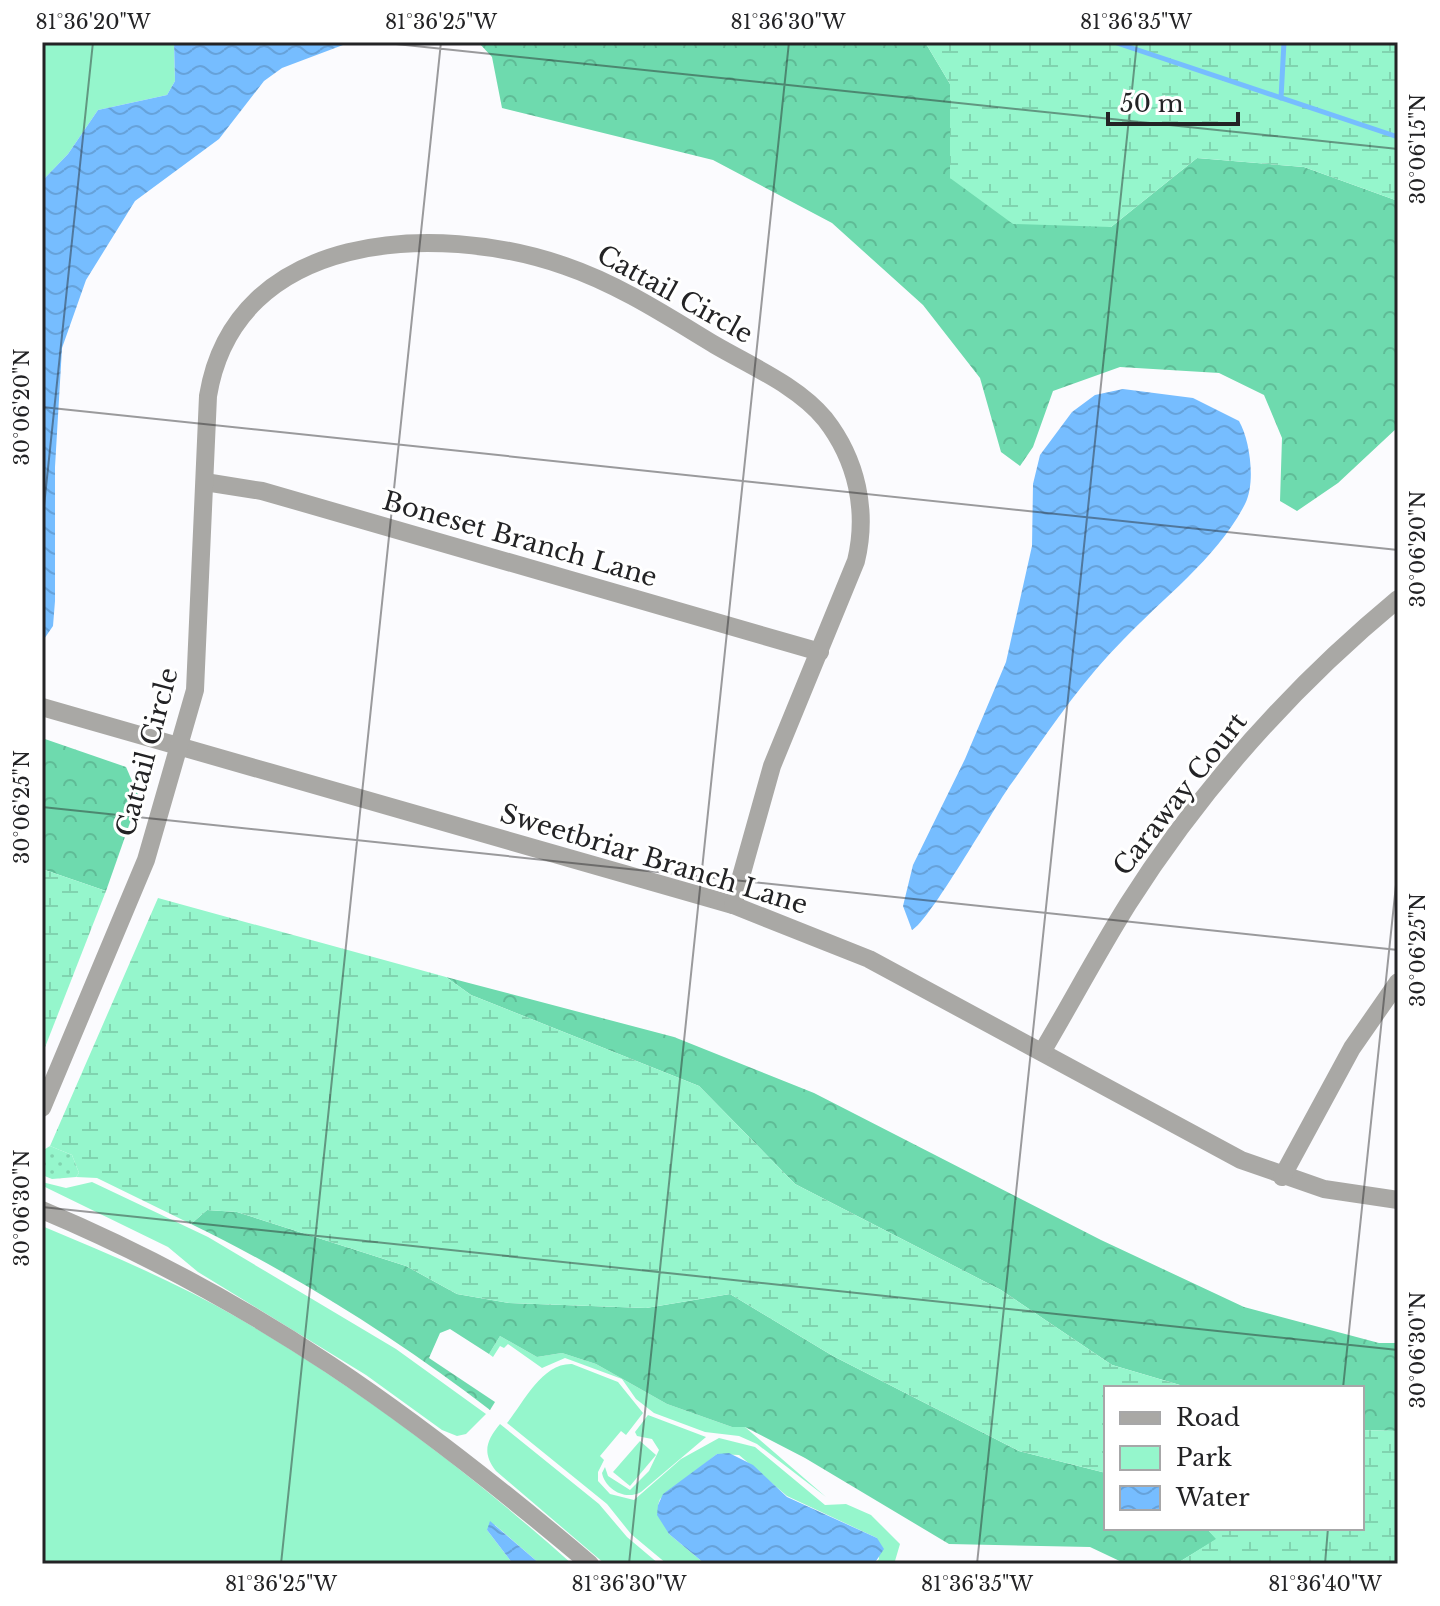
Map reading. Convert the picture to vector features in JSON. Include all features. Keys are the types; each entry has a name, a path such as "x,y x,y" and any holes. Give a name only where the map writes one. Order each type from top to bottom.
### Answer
{"street":[{"name":"Cattail Circle","path":"42,1108 146,860 195,690 208,396 218,354 238,317 277,281 313,262 383,247 469,245 542,258 605,282 752,366 805,399 837,437 857,482 861,541 820,652 772,766 733,905"},
{"name":"Boneset Branch Lane","path":"205,482 262,491 820,652"},
{"name":"Caraway Court","path":"1042,1052 1128,904 1221,775 1327,662 1398,599"},
{"name":"Sweetbriar Branch Lane","path":"42,707 733,905 869,959 1241,1160 1282,1177 1324,1189 1398,1200"},
{"path":"1282,1177 1344,1061 1398,982"},
{"path":"42,1210 168,1267 324,1358 479,1470 590,1564"}],"green space":[{"path":"42,42 174,42 175,81 167,95 98,110 68,154 42,181"},
{"path":"478,42 925,42 950,84 950,178 1111,227 1197,158 1304,167 1398,201 1398,427 1338,483 1297,511 1280,501 1282,438 1264,395 1219,373 1120,367 1053,391 1033,447 1020,466 1001,452 980,378 923,305 832,223 713,160 502,108 492,57"},
{"path":"925,42 1398,42 1398,201 1304,167 1197,158 1111,227 1013,224 950,178 950,84"},
{"path":"42,738 126,767 139,797 106,891 42,869"},
{"path":"42,869 106,891 42,1055"},
{"path":"158,898 446,977 471,995 699,1086 795,1184 1001,1290 1112,1365 1183,1386 1104,1386 1104,1472 1019,1451 833,1356 730,1294 646,1308 509,1303 457,1294 406,1266 237,1212 207,1210 191,1224 97,1178 76,1177 79,1173 72,1155 50,1146"},
{"path":"446,977 674,1037 814,1093 1101,1240 1244,1307 1379,1343 1398,1343 1398,1431 1364,1430 1364,1386 1183,1386 1112,1365 1001,1290 795,1184 699,1086 471,995"},
{"path":"50,1146 72,1155 79,1173 76,1177 52,1179 42,1175 42,1151"},
{"path":"42,1182 66,1188 92,1182 208,1237 396,1349 486,1414 466,1434 457,1436 442,1430 366,1375 198,1272 168,1247 45,1187"},
{"path":"207,1210 237,1212 406,1266 457,1294 509,1303 646,1308 730,1294 833,1356 1019,1451 1104,1472 1104,1530 1208,1530 1217,1539 1176,1564 1126,1564 1090,1547 949,1544 805,1458 745,1427 732,1427 667,1404 596,1364 562,1353 537,1357 500,1336 489,1354 450,1329 440,1333 429,1358 495,1402 490,1410 419,1358 345,1310 191,1224"},
{"path":"42,1226 191,1293 328,1373 453,1464 572,1564 540,1564 495,1525 487,1530 513,1564 42,1564"},
{"path":"500,1336 537,1357 562,1353 596,1364 667,1404 732,1427 745,1427 826,1497 757,1444 739,1436 705,1432 654,1413 636,1399 622,1379 565,1358 542,1368 508,1344 504,1348 500,1346 493,1357 489,1354"},
{"path":"572,1364 618,1382 643,1413 626,1435 621,1431 600,1456 604,1460 598,1472 598,1481 610,1494 634,1500 681,1459 719,1438 755,1447 825,1505 846,1504 871,1515 900,1544 895,1561 874,1564 879,1559 877,1538 787,1496 739,1455 717,1454 660,1499 658,1505 669,1534 705,1564 667,1564 631,1534 607,1504 507,1423 543,1377 561,1365"},
{"path":"648,1415 706,1437 641,1492 622,1494 607,1484 602,1473 605,1467 608,1476 630,1490 649,1471 659,1450 652,1439 637,1436 635,1432"},
{"path":"500,1424 599,1504 627,1537 659,1564 605,1564 496,1471 487,1453"},
{"path":"1364,1430 1398,1431 1398,1564 1176,1564 1216,1539 1208,1530 1364,1530"},
{"path":"640,1441 656,1455 630,1486 613,1472"}],"water":[{"path":"174,42 351,42 282,68 264,81 219,139 135,201 86,280 62,348 55,467 55,601 53,626 42,642 42,181 68,154 98,110 167,95 175,81"},
{"path":"1123,389 1193,398 1239,421 1250,462 1250,485 1245,504 1205,559 1123,640 1078,692 1011,784 932,907 912,930 903,906 913,865 965,759 1006,662 1032,546 1033,484 1040,455 1072,412 1095,395"},
{"path":"729,1453 753,1465 787,1497 877,1538 884,1549 874,1564 705,1564 669,1534 657,1515 658,1505 663,1494 717,1454"},
{"path":"490,1521 540,1564 513,1564 487,1530"}],"waterway":[{"path":"1114,42 1398,137"},
{"path":"1281,98 1284,42"}]}
